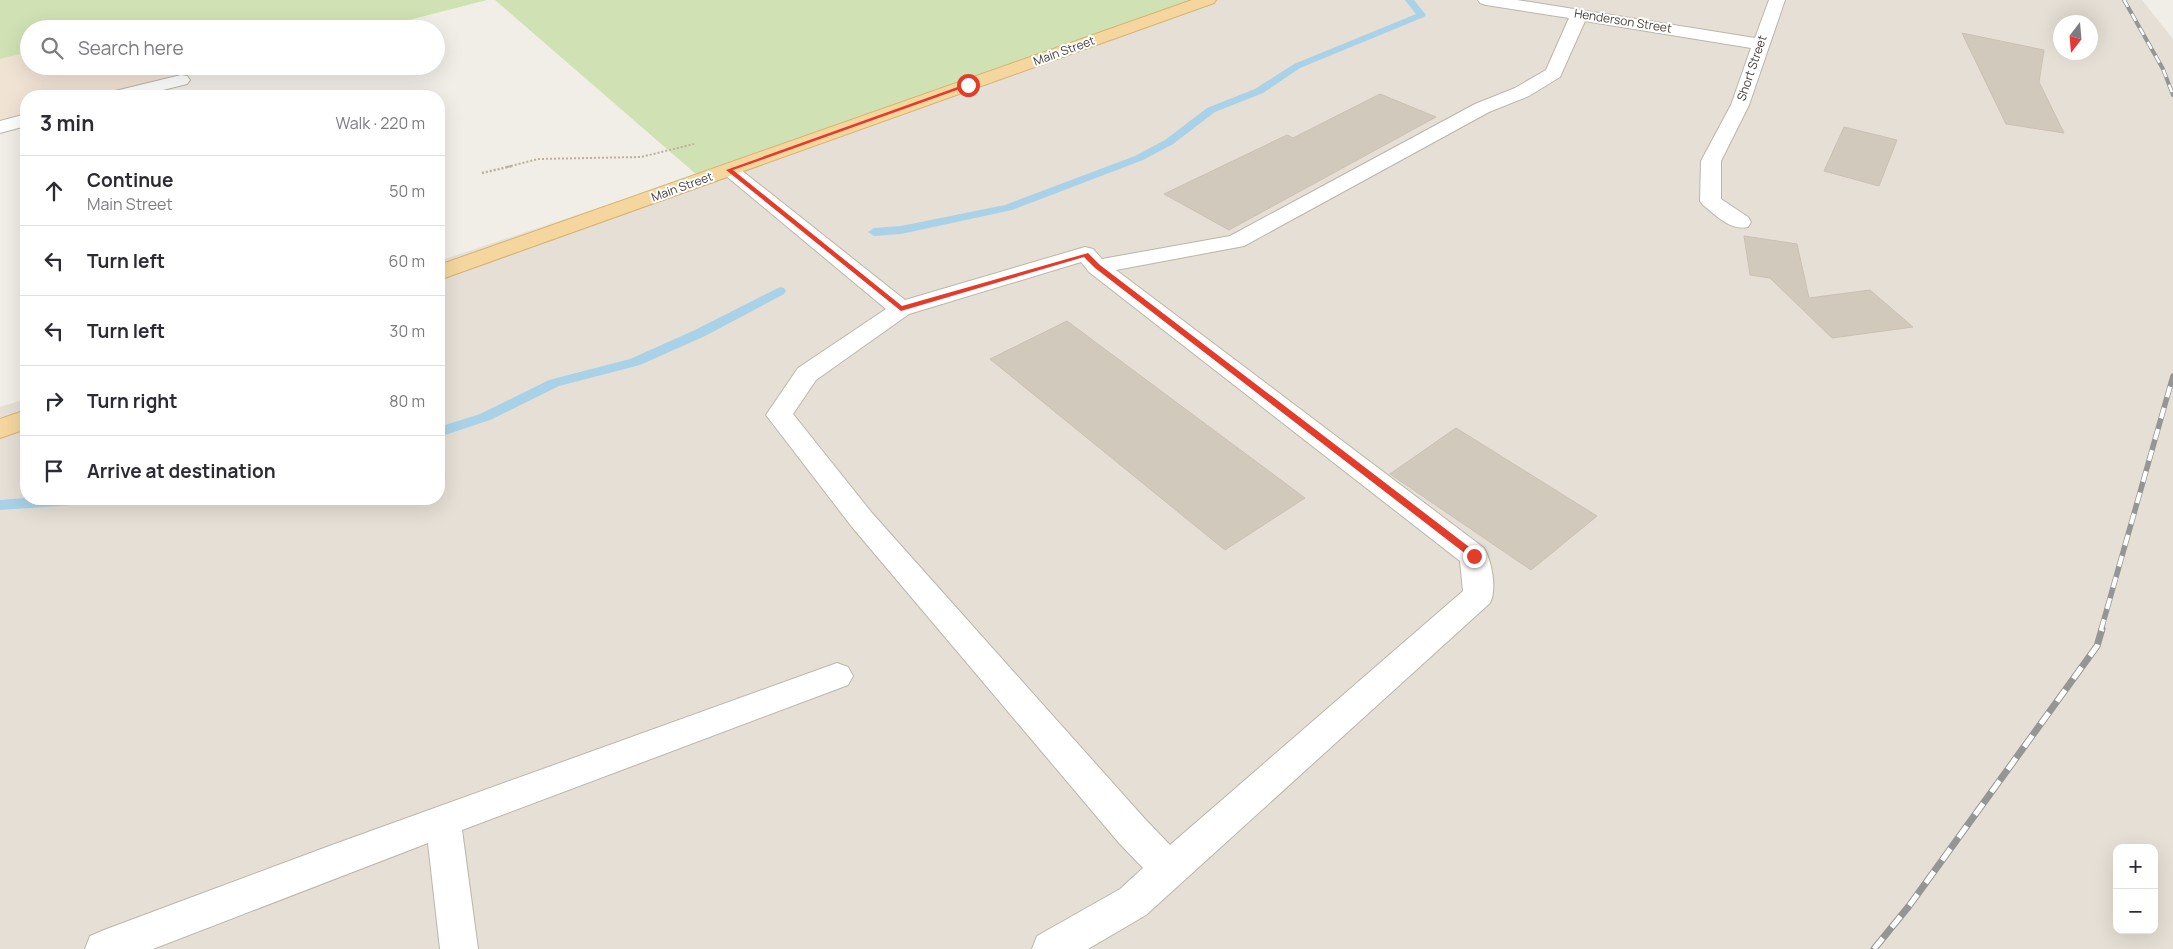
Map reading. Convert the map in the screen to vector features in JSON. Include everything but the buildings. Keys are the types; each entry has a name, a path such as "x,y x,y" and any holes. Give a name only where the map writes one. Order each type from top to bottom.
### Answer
{"main road":[{"name":"Main Street","path":"445,271 1208,0"},
{"path":"0,429 20,421"}],"street":[{"name":"Henderson Street","path":"1486,0 1760,44"},
{"name":"Short Street","path":"1740,222 1710,201 1711,161 1740,105 1777,0"},
{"path":"1097,267 1236,241 1482,108 1522,92 1554,73 1579,15"},
{"path":"142,90 181,80"},
{"path":"0,127 20,122"},
{"path":"729,170 901,309"},
{"path":"1051,949 1133,902 1479,595 1474,556 1097,267 1085,254 901,309 807,374 779,415 862,520 1126,823 1169,869"},
{"path":"104,949 443,821 837,676"},
{"path":"443,821 459,949"}],"path":[{"path":"482,173 538,159 641,157 696,143"}],"shaded area":[{"path":"1192,0 2142,0 2173,39 2173,949 0,949 0,407 20,401 20,505 445,505 445,259 697,175"},
{"path":"20,54 20,75 192,75 133,90 20,90 20,119 0,124 0,59"}],"green space":[{"path":"0,0 487,0 409,20 20,20 20,54 0,59"},
{"path":"495,0 1192,0 697,175"}],"waterway":[{"path":"874,232 901,230 1008,208 1139,158 1169,142 1211,110 1259,91 1297,66 1421,15 1409,0"},
{"path":"445,430 485,417 554,383 635,362 700,333 780,291"},
{"path":"0,505 20,504"}],"railway":[{"path":"2124,0 2163,69 2173,95"},
{"path":"2101,630 2173,376"},
{"path":"1874,949 1909,906 2097,646 2102,629"}],"route":[{"path":"968,85 729,170 901,309 1085,254 1097,267 1474,556"}]}
